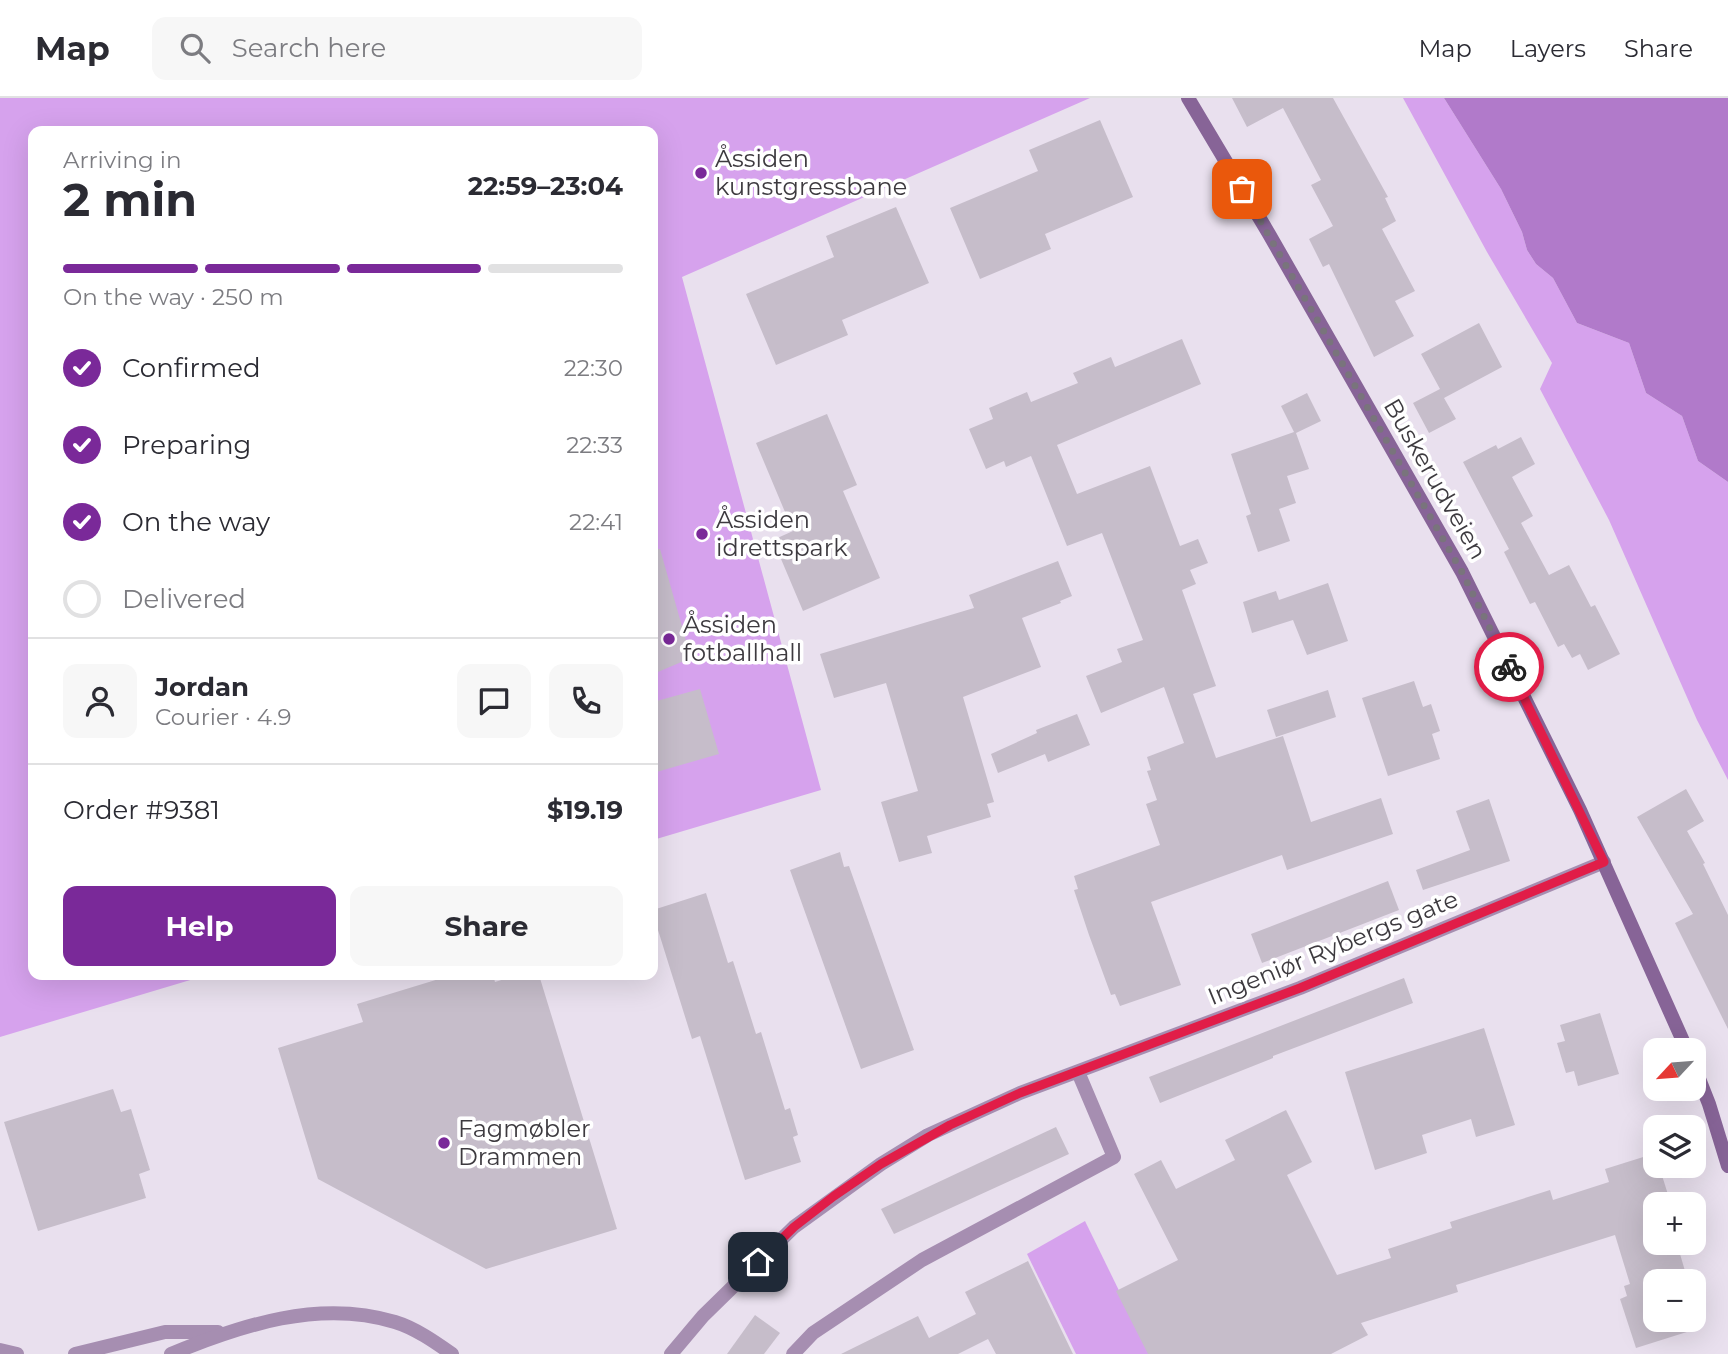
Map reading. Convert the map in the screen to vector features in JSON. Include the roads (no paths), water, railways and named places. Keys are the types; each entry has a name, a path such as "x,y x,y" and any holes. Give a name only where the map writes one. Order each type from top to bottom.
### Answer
{"main road":[{"name":"Buskerudveien","path":"1188,98 1462,572 1604,862 1682,1038"},
{"path":"1706,1096 1728,1166"}],"street":[{"name":"Ingeniør Rybergs gate","path":"671,1354 702,1316 785,1236 834,1196 929,1135 1020,1093 1300,988 1604,862"},
{"path":"793,1354 813,1333 922,1260 1114,1157 1078,1072"},
{"path":"171,1354 226,1332 318,1312 354,1313 398,1323 452,1354"},
{"path":"75,1354 165,1332 226,1332"},
{"path":"0,1350 17,1354"}],"place":[{"name":"Åssiden kunstgressbane","path":"701,173"},
{"name":"Åssiden idrettspark","path":"702,534"},
{"name":"Åssiden fotballhall","path":"669,639"},
{"name":"Fagmøbler Drammen","path":"444,1143"}]}
